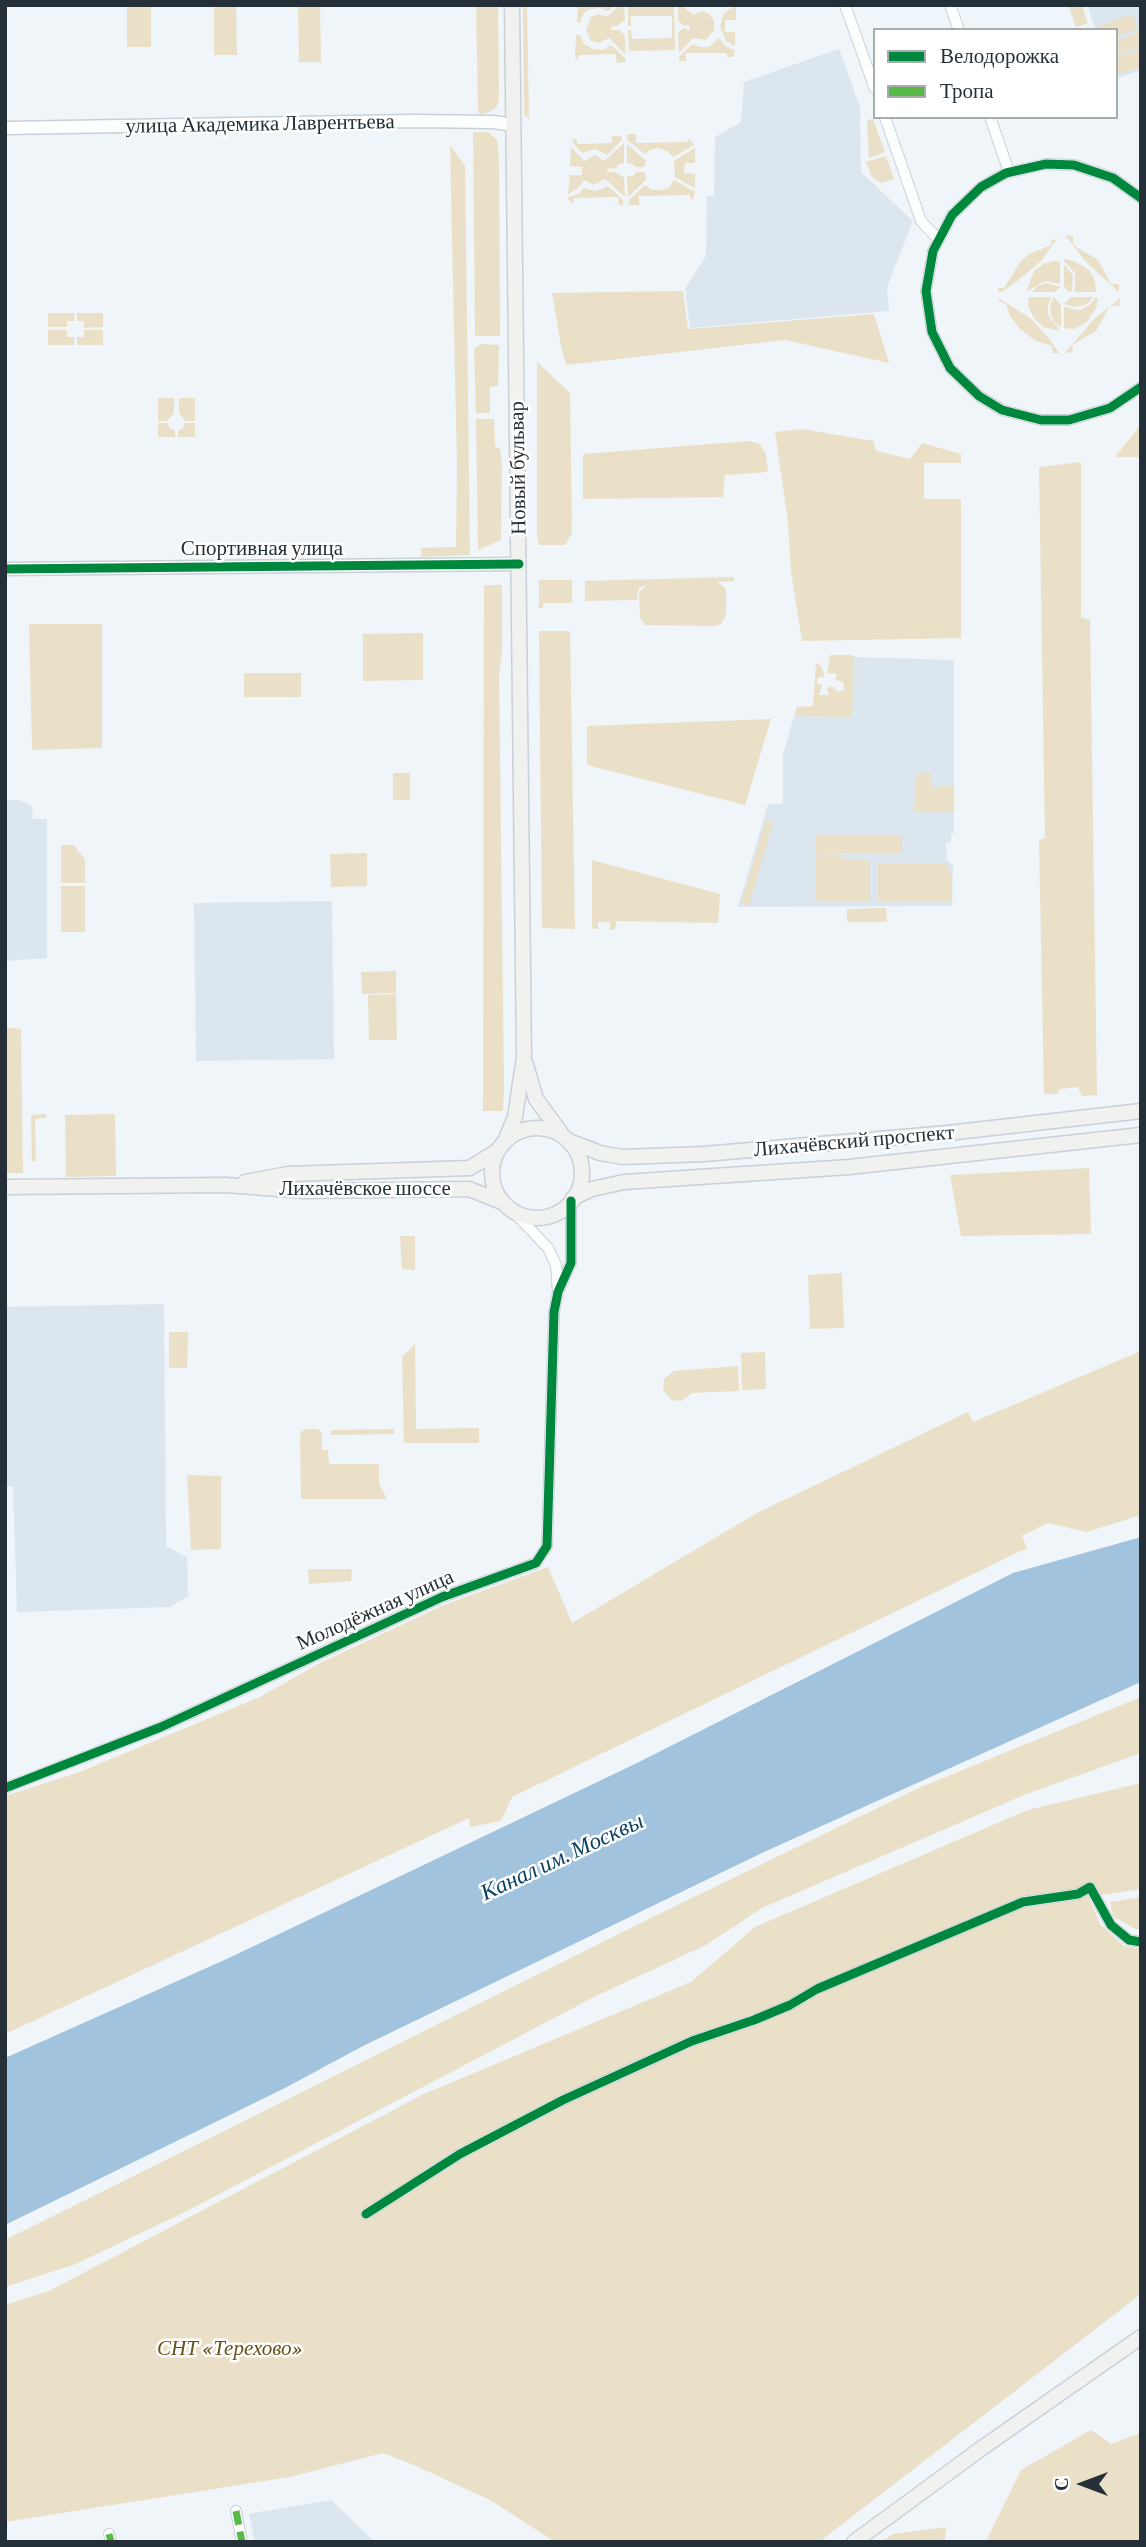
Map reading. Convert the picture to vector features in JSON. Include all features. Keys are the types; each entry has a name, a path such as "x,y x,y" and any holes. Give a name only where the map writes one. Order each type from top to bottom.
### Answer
{"main road":[{"name":"Новый бульвар","path":"501,1146 514,1117 524,1057 512,5"},
{"name":"Новый бульвар","path":"524,1057 536,1099 566,1139"},
{"name":"Лихачёвский проспект","path":"501,1146 523,1130 545,1128 600,1153 623,1157 704,1154 948,1133 1141,1111"},
{"name":"Лихачёвский проспект","path":"507,1206 530,1217 548,1216 592,1189 624,1182 849,1167 1141,1135"},
{"path":"566,1139 576,1151 581,1170 579,1186 572,1200"},
{"path":"501,1146 492,1168 492,1178 495,1189 507,1206"},
{"name":"Лихачёвское шоссе","path":"226,1185 288,1174 470,1168 501,1146"},
{"name":"Лихачёвское шоссе","path":"5,1187 226,1185 304,1191 469,1189 507,1206"},
{"path":"854,2542 1141,2337"}],"street":[{"path":"845,5 873,83"},
{"path":"950,5 958,28"},
{"path":"886,119 920,221 938,239"},
{"path":"991,119 1009,172"},
{"name":"улица Академика Лаврентьева","path":"5,128 414,121 493,122 514,125"},
{"path":"1141,198 1125,185 1100,172 1062,164 1032,166 1009,172 981,187 960,205 938,239 929,264 927,305 937,344 950,368 979,397 1002,410 1028,418 1060,421 1097,414 1123,401 1141,387"},
{"name":"Спортивная улица","path":"5,569 519,564"},
{"name":"Молодёжная улица","path":"5,1788 161,1727 442,1597 537,1563 547,1546 554,1312 558,1292 571,1263 572,1200"},
{"name":"Молодёжная улица","path":"507,1206 548,1248 556,1265 558,1292"},
{"path":"366,2214 460,2154 563,2100 692,2041 790,2005 817,1989 1023,1902 1078,1894 1090,1887 1111,1925 1129,1940 1141,1942"},
{"path":"236,2511 242,2542"}],"shaded area":[{"path":"1087,5 1141,5 1141,70 1118,78 1118,28 1095,28"},
{"path":"839,49 860,107 861,172 913,221 887,287 889,311 690,328 685,288 706,256 707,196 714,196 715,137 741,122 744,82"},
{"path":"853,657 954,660 954,833 951,834 951,842 946,843 947,860 953,865 952,906 738,907 768,804 783,804 783,755 794,716 852,717"},
{"path":"5,800 20,800 32,807 33,819 47,819 47,958 5,961"},
{"path":"332,901 334,1059 196,1061 194,903"},
{"path":"164,1304 166,1546 187,1557 188,1596 170,1607 17,1612 13,1487 5,1485 5,1307"},
{"path":"331,2500 375,2542 255,2542 249,2514"}],"green space":[{"path":"127,5 151,5 151,47 127,47"},
{"path":"214,5 236,5 237,55 214,55"},
{"path":"298,5 320,5 321,62 299,62"},
{"path":"476,5 498,5 499,100 496,108 485,114 478,111"},
{"path":"523,5 527,5 529,119 524,115"},
{"path":"578,5 615,5 608,11 590,9 583,14 580,23 577,23"},
{"path":"620,5 624,5 625,20 611,27 611,30 619,30 625,35 625,54 609,38 599,43 591,41 586,30 591,17 599,14 607,17"},
{"path":"628,5 674,5 675,50 629,51 628,30 631,30 632,39 672,38 672,16 631,16 631,26 628,26"},
{"path":"678,5 682,5 693,15 702,11 709,14 714,21 714,30 706,40 693,38 679,53 678,32 684,28 689,30 690,25 684,26 678,21"},
{"path":"1068,5 1082,5 1088,23 1076,27"},
{"path":"736,6 736,20 725,20 725,32 735,32 735,46 726,41 720,27 724,13"},
{"path":"1133,14 1138,29 1118,35 1118,28 1095,28"},
{"path":"1139,32 1141,46 1118,54 1118,40"},
{"path":"576,35 580,35 584,44 593,49 603,50 611,45 626,62 617,63 616,54 579,55 577,60"},
{"path":"719,38 725,46 735,50 733,57 727,57 727,53 686,53 686,61 679,61 679,57 692,44 709,47"},
{"path":"1141,49 1141,67 1118,74 1118,56"},
{"path":"873,119 885,152 869,158 867,121"},
{"path":"473,132 488,132 497,140 500,336 475,336"},
{"path":"627,134 636,134 636,143 688,142 689,138 694,145 673,157 659,148 651,149 645,154 627,140"},
{"path":"612,136 622,136 622,140 607,155 595,149 582,153 573,143 573,139 577,139 577,144 612,143"},
{"path":"624,143 624,163 607,169 607,172 615,172 624,177 625,197 605,179 594,185 584,180 568,194 570,175 582,175 582,167 570,166 571,147 584,161 595,155 604,161"},
{"path":"627,144 646,161 644,167 627,163"},
{"path":"450,145 465,166 470,555 421,557 421,548 456,547 457,467"},
{"path":"695,148 695,163 685,163 684,173 695,174 695,188 675,177 674,161"},
{"path":"886,156 894,179 881,183 872,177 866,162"},
{"path":"637,172 644,172 647,179 628,197 627,176 633,176"},
{"path":"674,180 695,192 693,199 691,200 690,195 639,196 639,205 629,205 629,200 645,185 652,190 661,190 669,187"},
{"path":"608,186 623,200 623,205 619,205 618,197 574,198 573,204 568,199 584,188 596,191"},
{"path":"1065,235 1073,236 1073,245 1098,260 1111,284 1119,284 1119,292 1086,262"},
{"path":"1058,238 1041,261 1015,283 998,292 998,288 1004,288 1021,261 1029,254 1052,245 1051,241"},
{"path":"1065,259 1089,270 1095,280 1096,292 1075,292 1075,273"},
{"path":"1053,261 1060,262 1060,284 1045,281 1026,292 1034,271"},
{"path":"1064,264 1073,275 1072,292 1064,286"},
{"path":"1046,283 1061,287 1054,292 1032,292 1038,286"},
{"path":"683,291 688,329 874,314 889,363 785,340 566,365 552,293"},
{"path":"1029,297 1051,297 1048,315 1060,331 1043,327 1034,318 1028,306"},
{"path":"1054,297 1061,305 1061,327 1054,322 1051,314 1050,305"},
{"path":"1071,297 1094,297 1087,304 1075,307 1064,304"},
{"path":"1096,297 1096,308 1087,322 1074,329 1064,328 1064,307 1080,310 1091,304"},
{"path":"1120,298 1119,306 1110,306"},
{"path":"1000,299 1030,318 1059,353 1053,353 1052,346 1036,341 1020,329 1010,316 1006,304 998,301"},
{"path":"1110,306 1096,331 1072,345 1073,352 1065,353 1094,319"},
{"path":"48,313 74,313 74,321 67,321 67,327 48,327"},
{"path":"77,313 103,313 103,327 84,328 84,321 77,321"},
{"path":"48,330 67,330 67,337 74,337 74,345 48,345"},
{"path":"84,330 103,330 103,345 77,345 77,337 84,337"},
{"path":"481,344 499,345 498,386 490,387 490,413 476,413 474,349"},
{"path":"537,362 570,393 572,533 565,545 539,545 537,534"},
{"path":"158,398 174,398 174,413 167,421 158,421"},
{"path":"179,398 195,398 195,421 185,421 179,413"},
{"path":"476,419 494,419 495,446 500,449 502,464 501,540 478,550"},
{"path":"158,423 167,423 170,429 175,431 175,437 158,437"},
{"path":"185,423 195,423 195,437 178,437 178,431"},
{"path":"1139,427 1140,457 1115,457"},
{"path":"802,429 873,441 876,451 910,459 922,443 961,454 961,463 924,463 924,499 961,499 961,638 802,641 775,432"},
{"path":"750,441 760,444 766,454 768,472 725,475 723,497 583,499 583,454"},
{"path":"1081,462 1081,617 1090,620 1097,1095 1082,1096 1078,1087 1060,1089 1057,1094 1044,1094 1039,840 1045,838 1039,467"},
{"path":"734,577 734,581 717,582 725,588 726,615 721,624 716,626 645,625 640,618 639,593 647,584 639,588 637,600 585,601 585,581"},
{"path":"539,580 572,580 572,603 543,603 543,608 539,608"},
{"path":"484,585 502,585 502,653 499,674 503,1111 483,1111"},
{"path":"29,624 102,624 102,748 32,750"},
{"path":"539,631 570,631 575,929 542,928"},
{"path":"423,633 423,680 363,681 363,634"},
{"path":"830,655 854,657 852,717 794,716 797,707 813,706 816,663 824,673 824,677 817,680 817,683 822,685 819,695 829,695 827,689 831,686 838,692 844,689 843,682 835,680 837,674 827,673"},
{"path":"244,673 301,673 301,697 244,697"},
{"path":"771,719 745,805 587,765 587,726"},
{"path":"393,773 410,773 410,800 393,800"},
{"path":"922,773 931,773 931,787 953,786 954,811 914,811 916,777"},
{"path":"766,820 773,822 749,906 741,903"},
{"path":"815,835 902,835 902,853 815,853"},
{"path":"61,845 74,845 85,860 85,883 61,883"},
{"path":"367,853 367,886 331,887 330,854"},
{"path":"815,854 842,855 843,860 870,860 870,901 815,901"},
{"path":"592,860 720,894 718,923 616,921 615,930 610,930 610,922 598,922 598,929 592,929"},
{"path":"878,864 948,864 948,872 952,872 952,901 878,901"},
{"path":"61,886 85,886 85,932 61,932"},
{"path":"886,908 887,922 847,922 847,909"},
{"path":"396,971 396,993 362,994 361,972"},
{"path":"396,994 397,1040 369,1040 368,995"},
{"path":"5,1027 21,1029 23,1173 5,1173"},
{"path":"46,1114 46,1118 35,1119 36,1161 32,1161 31,1115"},
{"path":"115,1114 116,1176 66,1177 65,1115"},
{"path":"1089,1168 1091,1234 961,1236 950,1175"},
{"path":"400,1236 415,1236 415,1270 402,1269"},
{"path":"842,1273 844,1328 810,1329 808,1275"},
{"path":"169,1332 188,1332 187,1368 169,1368"},
{"path":"415,1344 416,1429 479,1428 479,1443 404,1443 402,1357"},
{"path":"1141,1351 1141,1515 1087,1532 1048,1523 1022,1536 1027,1548 512,1797 501,1821 470,1827 469,1818 5,2034 5,1796 77,1773 260,1697 320,1663 444,1605 548,1567 572,1623 757,1513 968,1412 973,1422"},
{"path":"765,1352 766,1389 742,1390 741,1353"},
{"path":"738,1366 739,1391 692,1393 677,1401 671,1399 663,1390 664,1379 674,1371"},
{"path":"305,1429 318,1429 322,1434 322,1450 328,1450 329,1464 379,1464 379,1484 387,1499 301,1499 300,1433"},
{"path":"394,1429 394,1434 331,1435 331,1430"},
{"path":"187,1475 221,1476 221,1549 191,1550"},
{"path":"308,1569 352,1569 351,1581 309,1584"},
{"path":"1141,1697 1141,1753 1024,1795 762,1908 706,1945 596,1996 187,2211 76,2264 5,2287 5,2240 663,1912 921,1787"},
{"name":"СНТ «Терехово»","path":"1141,1783 1141,1889 1088,1897 1100,1924 1124,1946 1141,1949 1141,2294 819,2542 555,2542 490,2500 383,2453 290,2477 5,2522 5,2305 49,2291 424,2094 691,1982 755,1927 1028,1810"},
{"path":"1141,1897 1141,1930 1113,1916 1110,1902"},
{"path":"1091,2430 1111,2444 1141,2433 1141,2542 988,2542 987,2539 1021,2470"},
{"path":"946,2527 945,2542 881,2542 893,2534"}],"water":[{"name":"Канал им. Москвы","path":"1141,1537 1141,1682 764,1852 363,2046 285,2088 5,2225 5,2058 231,1957 637,1763 1013,1573"}],"marked path":[{"path":"236,2511 242,2542"},
{"path":"109,2534 111,2542"}],"cycle path":[{"path":"1141,198 1113,178 1074,165 1046,164 1006,173 981,187 952,215 933,251 926,291 932,332 950,368 979,396 1002,410 1041,420 1069,420 1110,408 1141,387"},
{"path":"5,569 519,564"},
{"path":"5,1788 161,1727 442,1597 536,1563 547,1546 554,1312 558,1292 571,1263 571,1201"},
{"path":"366,2214 460,2154 563,2100 692,2041 790,2005 817,1989 1023,1902 1078,1894 1090,1887 1111,1925 1129,1940 1141,1942"}]}
